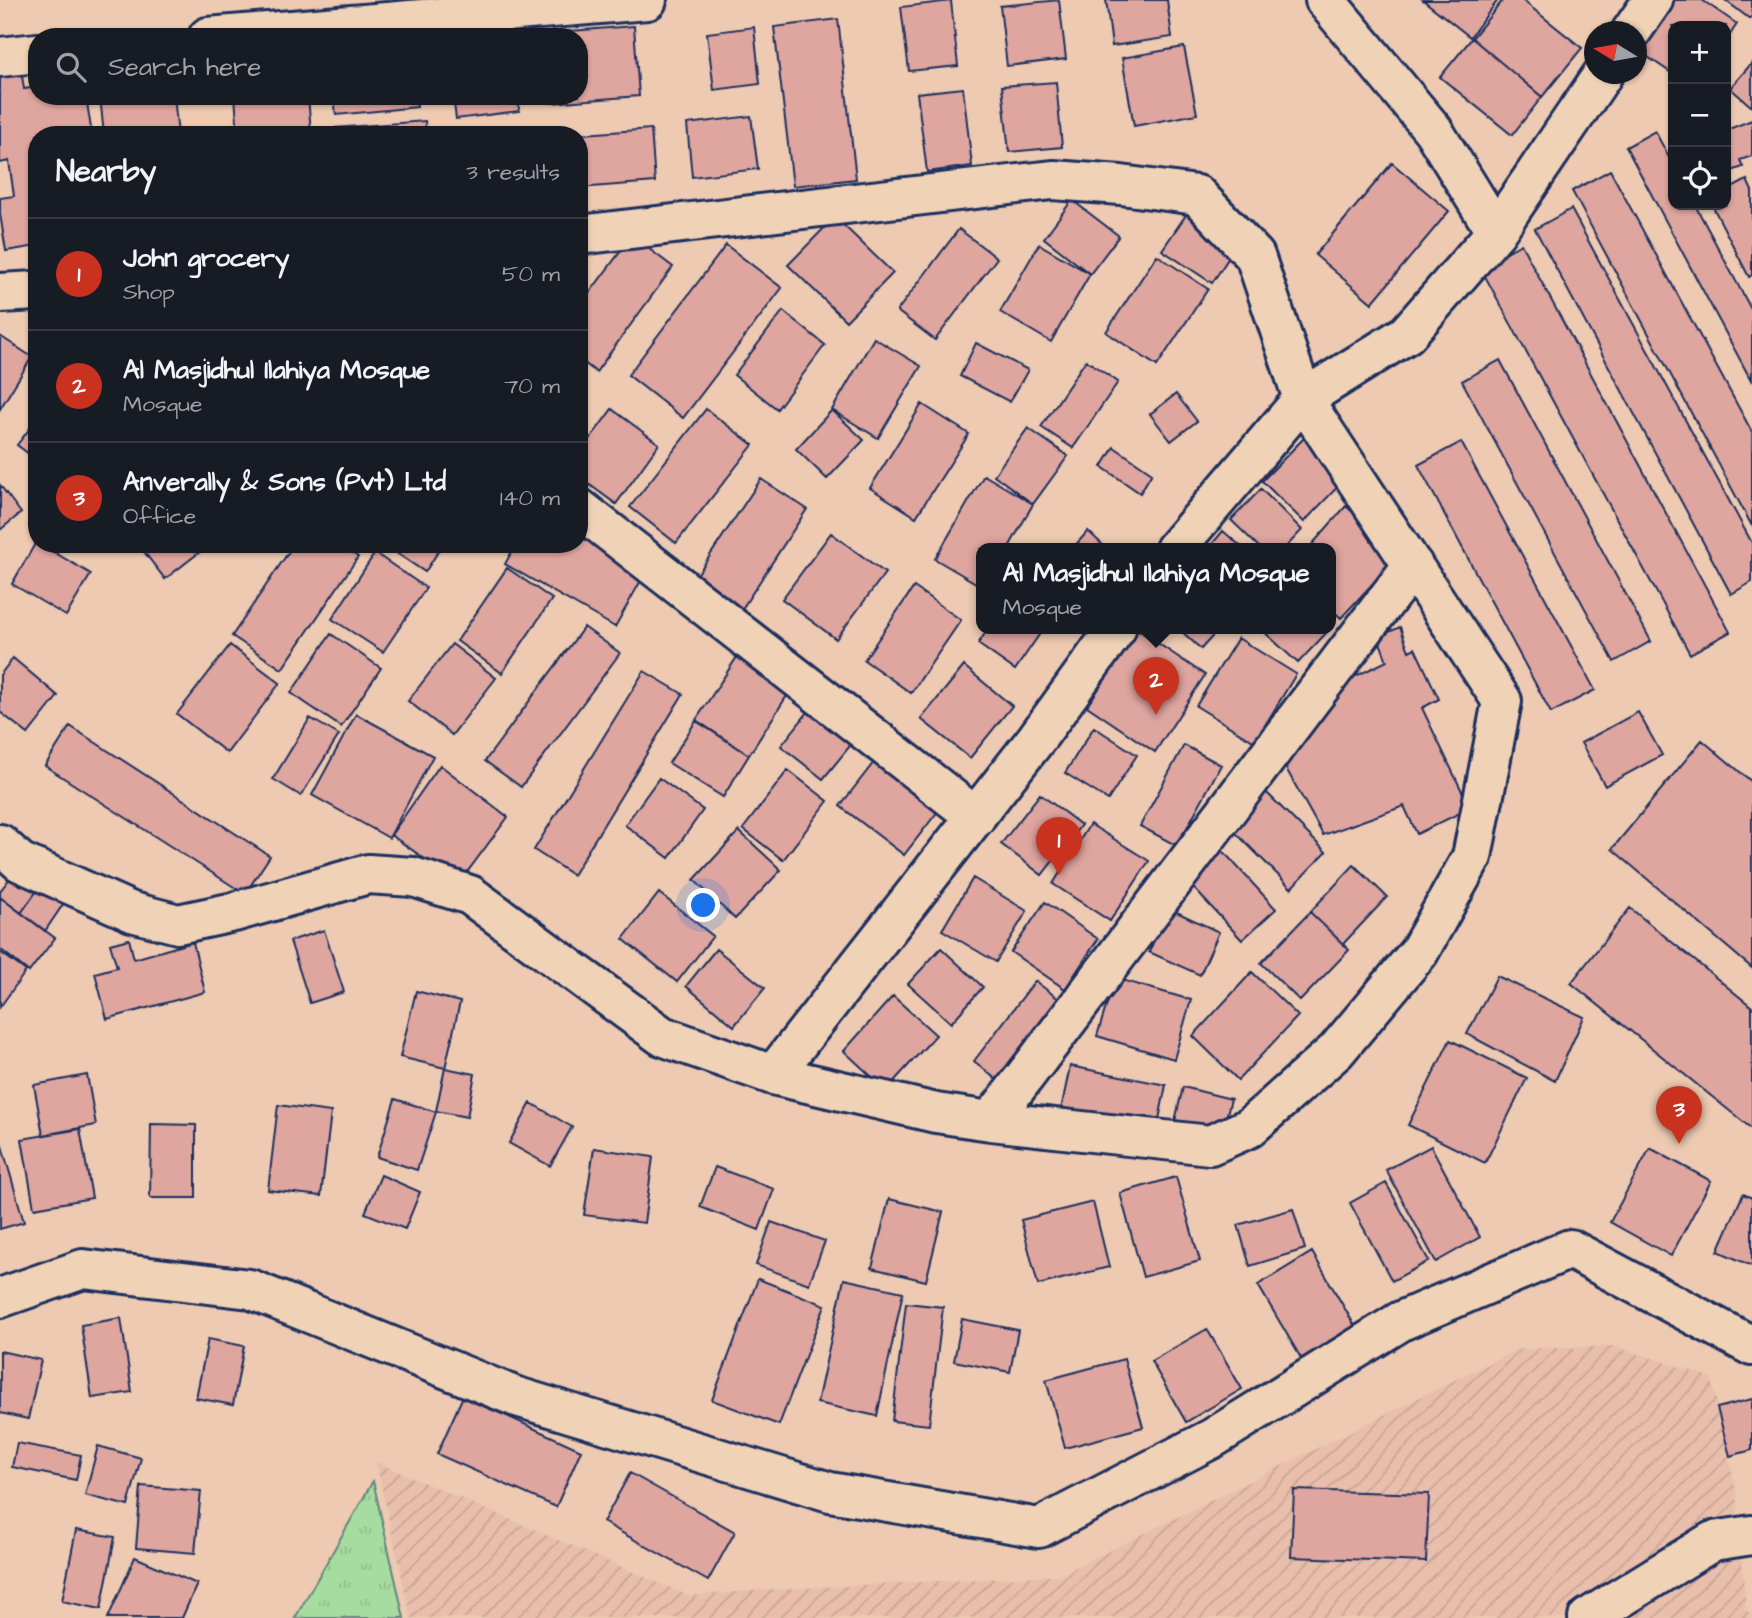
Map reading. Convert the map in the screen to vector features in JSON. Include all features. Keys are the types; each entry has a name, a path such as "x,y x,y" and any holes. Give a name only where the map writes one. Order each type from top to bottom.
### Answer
{"street":[{"path":"315,28 647,0"},
{"path":"1325,0 1433,130 1496,232"},
{"path":"1639,21 1653,0"},
{"path":"0,57 28,54"},
{"path":"1180,543 1303,398 1407,334 1496,232 1596,84"},
{"path":"0,844 20,862 132,912 178,924 234,912 368,874 413,877 470,895 662,1036 773,1075 936,1113 1210,1145 1249,1128 1336,1051 1419,952 1472,857 1502,701 1303,398 1255,256 1197,195 1053,180 588,234"},
{"path":"0,293 28,291"},
{"path":"588,515 976,817"},
{"path":"991,1121 1413,565"},
{"path":"773,1075 1037,738 1112,634"},
{"path":"0,1298 83,1269 250,1289 514,1396 830,1492 1039,1528 1213,1438 1401,1321 1570,1249 1752,1346"},
{"path":"1588,1618 1713,1541 1752,1535"}],"shaded area":[{"path":"1614,1346 1711,1377 1736,1490 1746,1610 1752,1618 411,1618 376,1462 689,1596 1060,1575 1518,1349"}],"green space":[{"path":"373,1481 404,1618 295,1618"}],"building":[{"path":"1059,0 1066,59 1007,66 1000,6"},
{"path":"1106,0 1167,0 1172,37 1112,46"},
{"path":"1423,0 1498,0 1470,37"},
{"path":"1503,0 1522,0 1582,48 1542,97 1472,38"},
{"path":"1667,0 1702,0 1737,24 1731,33 1731,21 1668,21 1668,71 1647,56 1647,32"},
{"path":"1725,0 1752,0 1750,19"},
{"path":"951,1 958,66 909,71 901,7"},
{"path":"838,19 856,179 793,186 774,27"},
{"path":"634,26 639,96 588,100 588,30"},
{"path":"754,27 760,84 714,90 707,33"},
{"path":"1472,38 1542,97 1512,135 1440,77"},
{"path":"1184,47 1197,114 1134,126 1122,58"},
{"path":"1752,63 1752,107 1731,87"},
{"path":"21,69 24,89 28,88 28,105 87,105 91,126 28,126 28,247 6,251 0,198 14,196 9,161 0,163 0,72"},
{"path":"1056,82 1062,147 1009,152 1002,86"},
{"path":"963,88 972,166 927,172 917,93"},
{"path":"101,105 175,105 177,126 103,126"},
{"path":"236,105 309,105 310,126 237,126"},
{"path":"335,105 417,105 417,107 336,115"},
{"path":"454,105 519,105 519,111 456,119"},
{"path":"751,116 758,169 692,177 687,124"},
{"path":"1752,120 1752,156 1740,160 1743,167 1731,171 1731,147 1731,128"},
{"path":"425,121 425,126 361,126"},
{"path":"651,129 655,182 588,187 588,134"},
{"path":"1655,131 1668,156 1668,210 1698,210 1752,311 1752,382 1626,147"},
{"path":"1392,163 1449,211 1372,303 1315,255"},
{"path":"1610,170 1752,432 1752,526 1572,191"},
{"path":"1747,180 1752,191 1752,275 1749,277 1715,210 1731,210 1731,188"},
{"path":"1072,200 1119,236 1090,274 1044,238"},
{"path":"1571,209 1752,543 1752,582 1731,594 1535,229"},
{"path":"1188,212 1237,245 1212,283 1162,250"},
{"path":"835,217 893,273 846,321 788,265"},
{"path":"959,229 997,258 935,340 897,311"},
{"path":"632,236 673,267 596,372 588,366 588,295"},
{"path":"1039,244 1090,274 1051,342 1000,312"},
{"path":"1521,244 1730,632 1690,654 1480,267"},
{"path":"726,245 782,288 683,418 628,375"},
{"path":"1157,255 1208,289 1157,366 1106,332"},
{"path":"783,311 825,345 777,409 734,375"},
{"path":"0,336 28,354 28,364 0,409"},
{"path":"874,338 921,366 878,438 832,410"},
{"path":"976,343 1028,370 1010,402 960,376"},
{"path":"1086,360 1118,382 1073,448 1041,427"},
{"path":"1500,360 1651,641 1614,662 1462,381"},
{"path":"1176,394 1197,421 1171,441 1150,414"},
{"path":"922,404 969,434 916,517 870,488"},
{"path":"612,409 659,444 616,504 588,484 588,442"},
{"path":"706,409 753,445 676,543 630,507"},
{"path":"832,410 864,440 827,479 796,449"},
{"path":"1028,428 1068,456 1033,504 994,475"},
{"path":"28,431 28,453 17,445"},
{"path":"1305,437 1346,478 1304,522 1262,481"},
{"path":"1461,442 1595,690 1551,713 1418,465"},
{"path":"1114,447 1152,473 1140,493 1102,467"},
{"path":"984,475 1033,504 1011,543 976,543 976,583 935,559"},
{"path":"761,479 807,509 736,618 689,587"},
{"path":"0,485 21,513 0,530"},
{"path":"1261,489 1302,530 1290,543 1255,543 1231,520"},
{"path":"1346,506 1399,555 1341,618 1336,614 1336,543 1313,543"},
{"path":"1088,531 1101,543 1077,543"},
{"path":"1223,531 1237,543 1213,543"},
{"path":"831,533 885,573 836,639 782,599"},
{"path":"588,534 648,568 615,627 505,564 511,553 588,553"},
{"path":"30,553 55,553 91,574 66,616 12,584"},
{"path":"145,553 198,553 165,579"},
{"path":"288,553 352,553 358,557 282,669 232,636"},
{"path":"375,553 426,588 383,652 332,619"},
{"path":"396,553 437,553 425,572"},
{"path":"507,568 552,599 502,673 457,641"},
{"path":"914,587 961,620 911,693 864,660"},
{"path":"584,627 620,653 521,787 485,761"},
{"path":"1400,627 1409,651 1415,648 1439,699 1422,708 1470,808 1417,834 1404,806 1323,835 1278,754 1350,673 1352,678 1387,661 1378,637"},
{"path":"331,634 381,668 341,727 291,693"},
{"path":"985,634 1040,634 1015,670 978,644"},
{"path":"1135,634 1144,634 1205,675 1155,752 1087,706"},
{"path":"1184,634 1214,634 1201,649"},
{"path":"1266,634 1325,634 1298,663"},
{"path":"1238,638 1296,674 1255,742 1196,706"},
{"path":"452,644 496,678 452,735 408,701"},
{"path":"230,645 280,683 227,753 177,714"},
{"path":"737,657 790,691 749,755 696,720"},
{"path":"13,658 58,696 28,734 0,712 0,675"},
{"path":"964,666 1012,706 970,758 921,719"},
{"path":"644,671 683,694 573,875 534,850"},
{"path":"812,707 854,741 823,779 781,746"},
{"path":"1638,712 1662,755 1605,786 1581,743"},
{"path":"356,714 433,756 389,838 312,795"},
{"path":"310,718 339,735 301,796 273,779"},
{"path":"696,721 749,755 723,797 669,763"},
{"path":"70,726 270,856 245,894 45,766"},
{"path":"1094,727 1137,755 1108,800 1065,773"},
{"path":"1702,740 1752,782 1752,968 1612,849"},
{"path":"1184,745 1221,765 1177,846 1140,826"},
{"path":"878,757 942,806 904,855 840,806"},
{"path":"440,765 508,817 459,883 391,835"},
{"path":"788,770 828,801 783,860 743,829"},
{"path":"659,778 703,810 669,858 625,825"},
{"path":"1260,786 1326,852 1291,888 1225,822"},
{"path":"1040,794 1081,825 1042,875 1001,844"},
{"path":"1090,824 1149,861 1110,921 1053,884"},
{"path":"739,831 781,870 735,919 694,880"},
{"path":"1222,850 1276,909 1242,940 1188,882"},
{"path":"21,864 44,881 21,913 0,897 0,891"},
{"path":"1354,865 1387,897 1343,944 1310,912"},
{"path":"973,878 1027,911 996,962 942,930"},
{"path":"44,881 68,897 45,931 21,913"},
{"path":"659,893 713,936 677,982 623,939"},
{"path":"0,897 55,938 29,972 0,949"},
{"path":"1045,902 1098,939 1065,989 1011,952"},
{"path":"1168,908 1219,932 1200,975 1149,952"},
{"path":"1630,908 1752,1007 1752,1129 1571,983"},
{"path":"1310,912 1349,950 1300,1001 1261,963"},
{"path":"324,930 344,992 310,1003 290,941"},
{"path":"129,939 134,959 193,942 205,992 107,1019 95,973 117,967 110,944"},
{"path":"941,948 983,987 951,1023 908,984"},
{"path":"716,949 765,988 734,1026 686,986"},
{"path":"0,952 26,971 0,1007"},
{"path":"1252,972 1298,1016 1238,1080 1193,1036"},
{"path":"1497,976 1584,1017 1555,1081 1467,1034"},
{"path":"1115,978 1191,1000 1174,1059 1097,1036"},
{"path":"1035,981 1060,1000 998,1081 974,1061"},
{"path":"416,991 460,1002 445,1068 400,1057"},
{"path":"893,996 936,1035 886,1090 844,1051"},
{"path":"1450,1040 1527,1078 1485,1163 1408,1125"},
{"path":"1070,1066 1166,1085 1156,1134 1060,1115"},
{"path":"445,1068 475,1074 467,1117 436,1111"},
{"path":"87,1075 96,1125 43,1135 34,1085"},
{"path":"1183,1087 1231,1099 1222,1133 1175,1121"},
{"path":"395,1099 436,1112 417,1170 377,1157"},
{"path":"531,1103 572,1127 550,1166 509,1143"},
{"path":"278,1105 331,1112 321,1196 268,1190"},
{"path":"151,1124 196,1125 196,1198 150,1198"},
{"path":"80,1129 92,1198 34,1208 22,1139"},
{"path":"0,1139 24,1222 0,1229"},
{"path":"1431,1146 1480,1237 1436,1262 1386,1170"},
{"path":"594,1148 653,1157 644,1223 584,1215"},
{"path":"1650,1148 1711,1181 1671,1256 1610,1222"},
{"path":"715,1167 774,1189 759,1230 700,1207"},
{"path":"381,1175 420,1192 405,1229 365,1213"},
{"path":"1176,1177 1200,1261 1143,1277 1120,1193"},
{"path":"1386,1183 1429,1261 1392,1281 1350,1203"},
{"path":"1743,1194 1752,1198 1752,1266 1718,1251"},
{"path":"889,1199 943,1212 926,1281 872,1268"},
{"path":"1093,1202 1109,1267 1038,1285 1021,1220"},
{"path":"1293,1209 1305,1249 1250,1266 1238,1225"},
{"path":"771,1222 825,1241 809,1284 756,1265"},
{"path":"1312,1252 1356,1328 1302,1360 1258,1285"},
{"path":"758,1279 825,1305 779,1425 712,1400"},
{"path":"844,1279 903,1292 877,1416 817,1403"},
{"path":"906,1303 943,1307 929,1425 892,1421"},
{"path":"121,1318 132,1392 92,1398 81,1325"},
{"path":"962,1319 1018,1330 1010,1372 954,1361"},
{"path":"1207,1329 1242,1389 1186,1422 1151,1361"},
{"path":"208,1339 244,1346 233,1405 196,1398"},
{"path":"0,1351 41,1360 28,1419 0,1413"},
{"path":"1124,1359 1143,1427 1065,1448 1046,1380"},
{"path":"463,1396 581,1450 556,1507 437,1454"},
{"path":"1752,1399 1752,1450 1730,1456 1717,1408"},
{"path":"17,1443 81,1455 76,1480 12,1467"},
{"path":"98,1446 141,1458 128,1506 85,1495"},
{"path":"630,1473 735,1532 708,1581 603,1522"},
{"path":"141,1486 201,1491 195,1553 136,1548"},
{"path":"1294,1490 1429,1494 1426,1562 1291,1557"},
{"path":"76,1530 115,1537 101,1609 62,1601"},
{"path":"135,1557 197,1584 182,1618 108,1618"}],"place":[{"name":"Al Masjidhul Ilahiya Mosque","path":"1156,715"},
{"name":"John grocery","path":"1059,875"},
{"name":"Anverally & Sons (Pvt) Ltd","path":"1679,1144"}]}
